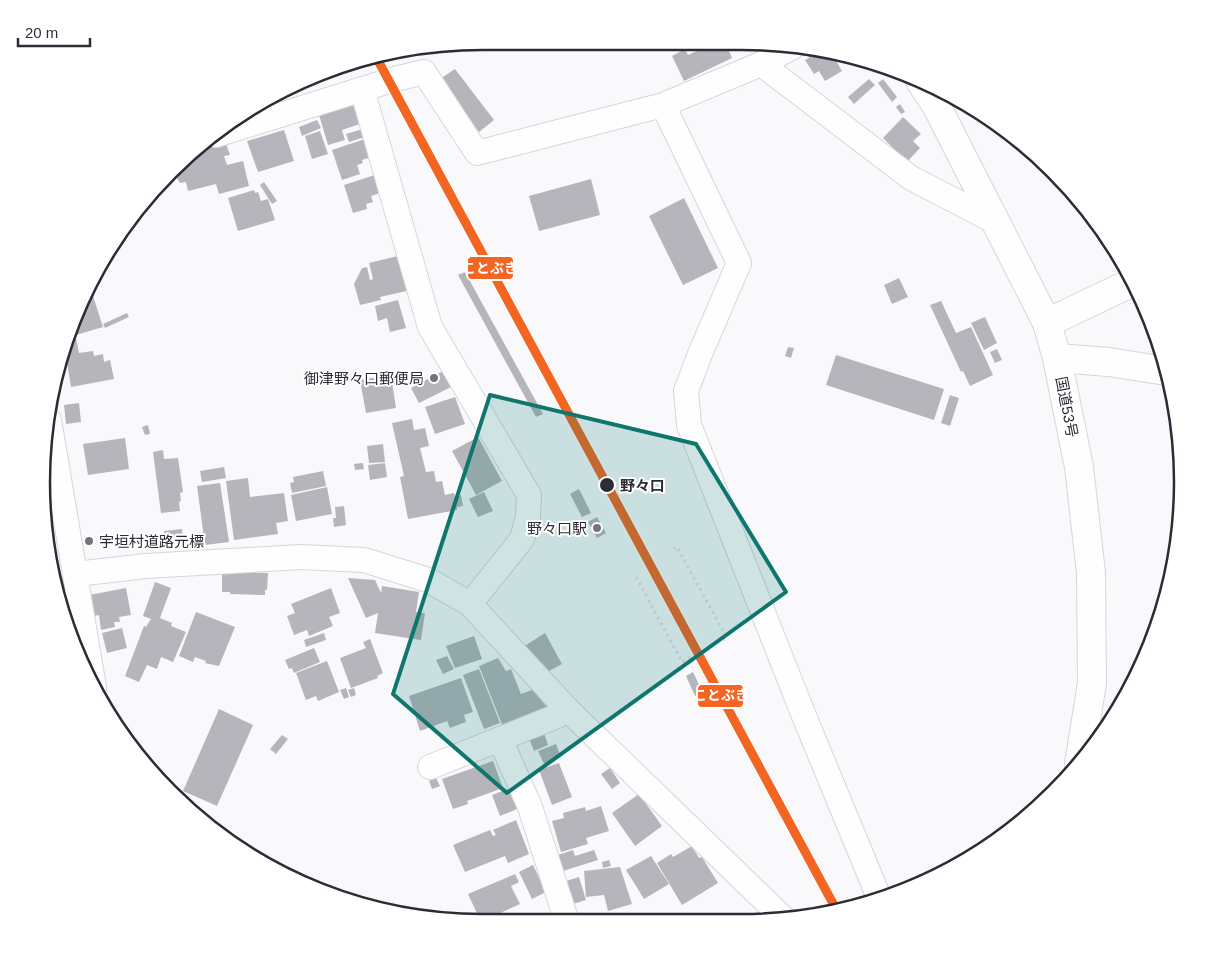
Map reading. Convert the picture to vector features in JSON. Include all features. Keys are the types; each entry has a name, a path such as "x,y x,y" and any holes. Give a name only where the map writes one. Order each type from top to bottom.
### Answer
{"main road":[{"name":"国道53号","path":"928,93 936,105 1046,323 1057,358 1079,467 1091,573 1092,683 1081,749"},
{"path":"1046,323 1126,285"},
{"path":"1057,358 1109,362 1159,370"}],"street":[{"path":"232,130 394,79 424,72 477,153 663,105 761,64 783,52"},
{"path":"761,64 911,178 996,222"},
{"path":"362,90 430,328 529,495 528,517 522,539 470,604"},
{"path":"663,105 739,263 686,391 689,425 802,711 877,892"},
{"path":"53,440 76,574 69,600 81,642"},
{"path":"76,574 146,566 301,558 364,560 428,580 470,604 567,709 777,912"},
{"path":"430,767 556,716 567,709"},
{"path":"500,739 530,808 564,914"}],"path":[{"path":"636,578 682,662 727,638 677,548 674,550"}],"highlighted area":[{"path":"490,395 696,444 786,592 507,793 393,694"}],"building":[{"path":"683,50 686,50 688,55 699,50 728,50 732,58 684,81 672,56"},
{"path":"808,55 836,60 842,71 825,81 819,71 814,74 805,60 809,58"},
{"path":"455,69 494,120 479,132 440,79"},
{"path":"869,79 875,85 854,104 848,97"},
{"path":"883,79 897,97 892,102 878,83"},
{"path":"357,103 363,123 342,130 345,140 328,145 319,115"},
{"path":"900,104 905,112 901,114 896,107"},
{"path":"903,117 921,134 913,141 920,148 907,162 883,138"},
{"path":"317,120 321,128 302,136 299,127"},
{"path":"366,128 368,136 349,142 346,134"},
{"path":"284,130 294,161 258,172 247,141"},
{"path":"320,131 328,154 312,159 305,136"},
{"path":"365,139 371,157 362,160 363,163 357,165 360,174 342,180 332,150"},
{"path":"225,141 230,155 224,156 227,165 243,161 249,186 219,194 216,184 188,191 186,182 180,183 177,177 197,157 205,150 207,152 206,150 213,144"},
{"path":"378,174 383,192 371,196 373,202 366,204 367,209 353,213 344,185"},
{"path":"591,179 600,215 539,231 529,196"},
{"path":"264,182 277,201 272,204 260,185"},
{"path":"254,190 255,193 258,192 261,201 268,199 275,220 238,231 228,198"},
{"path":"684,198 718,268 683,285 649,216"},
{"path":"402,255 411,290 380,297 381,300 360,305 354,284 362,268 367,267 370,280 373,279 369,263"},
{"path":"465,272 543,414 536,417 458,275"},
{"path":"899,278 908,297 892,304 884,285"},
{"path":"93,296 103,327 76,335 83,317"},
{"path":"398,300 406,328 390,332 387,318 378,321 375,306"},
{"path":"941,301 956,333 971,327 993,375 970,386 963,371 961,372 930,305"},
{"path":"127,313 129,317 105,328 103,324"},
{"path":"985,317 997,343 984,350 971,323"},
{"path":"75,338 79,353 93,351 94,356 103,354 104,362 110,360 114,379 71,387 67,363"},
{"path":"788,347 794,348 791,358 785,356"},
{"path":"997,349 1002,360 995,363 990,352"},
{"path":"836,355 944,389 934,420 826,385"},
{"path":"445,370 453,386 419,403 411,388"},
{"path":"391,375 396,408 366,413 360,380"},
{"path":"950,395 959,398 950,426 941,423"},
{"path":"455,397 465,424 435,434 425,407"},
{"path":"79,403 81,422 66,424 64,405"},
{"path":"412,419 414,430 425,428 429,446 420,448 426,472 434,471 436,482 442,481 445,495 454,493 455,497 461,495 463,506 457,507 457,510 408,519 400,477 404,476 392,423"},
{"path":"148,425 150,434 145,435 142,427"},
{"path":"478,437 502,481 476,495 452,451"},
{"path":"125,438 129,469 88,475 83,444"},
{"path":"383,444 385,462 369,463 367,446"},
{"path":"163,450 164,459 178,458 183,492 180,493 180,511 161,513 153,452"},
{"path":"363,463 364,469 355,470 354,464"},
{"path":"385,463 387,477 370,480 368,465"},
{"path":"224,467 226,478 202,482 200,471"},
{"path":"323,471 326,486 292,493 290,483 294,482 293,477"},
{"path":"248,478 250,497 284,493 288,521 276,523 278,534 234,540 226,481"},
{"path":"220,483 229,542 205,545 197,486"},
{"path":"327,487 332,514 296,521 291,495"},
{"path":"579,489 591,513 582,517 570,494"},
{"path":"484,492 493,511 478,517 469,499"},
{"path":"344,506 346,525 334,527 333,518 336,518 335,507"},
{"name":"野々口駅","path":"597,517 606,533 597,538 588,522"},
{"path":"182,529 183,542 165,544 164,531"},
{"path":"222,572 268,573 265,595 222,592"},
{"path":"348,578 375,580 381,593 382,586 419,592 416,612 425,613 421,640 375,633 378,613 366,618"},
{"path":"155,582 171,588 160,618 172,623 171,626 186,632 173,662 161,657 157,669 147,665 139,682 125,676 144,626 146,627 151,619 143,616"},
{"path":"126,588 131,615 119,617 120,622 114,622 115,627 101,630 99,615 93,616 89,595"},
{"path":"331,588 340,613 329,617 333,626 309,636 307,630 294,635 287,616 295,613 291,604"},
{"path":"196,612 235,627 219,666 205,663 206,661 195,657 193,662 179,656"},
{"path":"122,628 127,648 107,653 102,633"},
{"path":"324,633 326,640 306,647 304,640"},
{"path":"545,633 562,664 549,671 523,647"},
{"path":"474,636 482,659 455,668 446,646"},
{"path":"370,639 383,673 377,676 378,678 351,688 340,658 366,648 363,642"},
{"path":"314,648 320,662 294,673 292,668 289,669 285,660"},
{"path":"447,656 454,669 443,674 436,660"},
{"path":"498,658 506,671 511,669 521,694 532,690 548,708 503,727 479,666"},
{"path":"327,661 339,692 318,701 316,696 306,700 296,673"},
{"path":"479,669 500,723 484,729 463,675"},
{"path":"693,672 704,695 696,698 686,676"},
{"path":"461,678 473,712 464,715 466,722 450,728 447,721 420,731 409,696"},
{"path":"346,688 349,697 344,699 340,690"},
{"path":"354,688 356,695 351,697 348,690"},
{"path":"706,698 710,707 706,709 702,700"},
{"path":"219,709 253,725 217,806 183,791"},
{"path":"544,733 548,745 534,751 529,738"},
{"path":"282,735 288,739 276,754 270,749"},
{"path":"556,744 561,757 544,764 538,751"},
{"path":"493,761 503,788 467,801 468,804 453,809 442,779"},
{"path":"559,763 572,797 552,805 539,770"},
{"path":"610,768 620,783 612,789 601,774"},
{"path":"436,778 440,786 432,789 429,781"},
{"path":"510,788 517,809 500,816 492,795"},
{"path":"639,794 662,826 635,846 612,813"},
{"path":"601,806 609,831 586,838 588,844 561,852 552,821 564,818 563,813 585,807 586,811"},
{"path":"516,820 529,854 508,863 505,856 465,872 453,845 490,830 493,836 496,835 493,830"},
{"path":"692,846 699,858 702,857 718,883 682,905 657,863 671,854 673,857"},
{"path":"573,850 575,856 594,850 598,860 563,871 558,855"},
{"path":"651,856 669,884 644,899 626,870"},
{"path":"609,860 611,866 603,868 602,862"},
{"path":"533,865 546,892 532,899 519,872"},
{"path":"620,867 632,904 608,911 604,895 586,897 584,871"},
{"path":"515,874 519,882 511,886 520,904 498,914 477,914 468,894"},
{"path":"579,877 586,900 573,904 566,881"}],"transit line":[{"name":"ことぶき","path":"379,63 833,904"}],"place":[{"name":"御津野々口郵便局","path":"434,378"},
{"name":"野々口","path":"607,485"},
{"name":"野々口駅","path":"597,528"},
{"name":"宇垣村道路元標","path":"89,541"}]}
